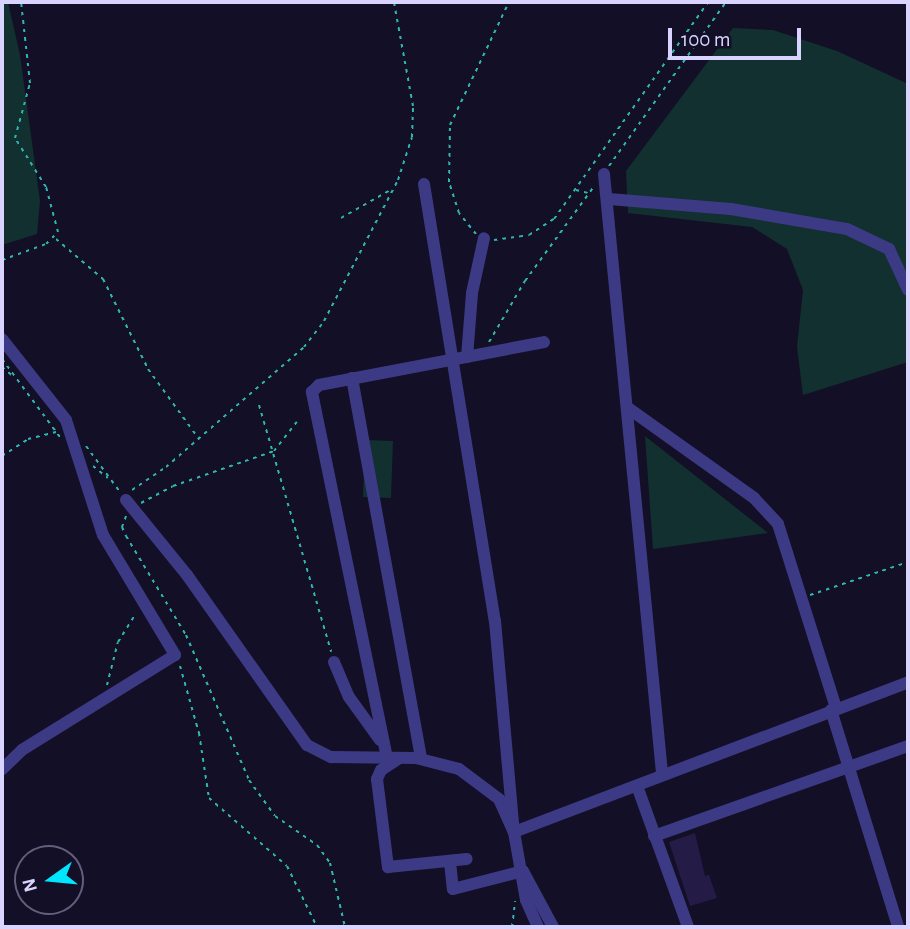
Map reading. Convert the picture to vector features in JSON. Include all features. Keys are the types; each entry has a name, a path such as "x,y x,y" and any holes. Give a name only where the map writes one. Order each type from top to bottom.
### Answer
{"street":[{"path":"604,174 610,199 662,773"},
{"path":"424,184 460,358 495,621 514,832 526,900 538,927"},
{"path":"610,199 742,210 847,229 889,249 908,290"},
{"path":"460,358 484,238"},
{"path":"2,339 66,420 80,449 103,535 175,655 22,750 2,769"},
{"path":"387,758 312,392 319,385 544,342"},
{"path":"352,378 421,759"},
{"path":"628,408 771,513 783,532 849,768 897,921 908,910"},
{"path":"123,497 187,575 307,745 331,757 401,757 459,769 486,786 505,809 514,832"},
{"path":"334,663 349,697 382,743"},
{"path":"514,832 637,786 662,773 908,682"},
{"path":"654,836 908,746"},
{"path":"401,757 381,770 377,779 386,864 392,868 467,859"},
{"path":"637,786 688,927"},
{"path":"450,862 453,889 523,871"},
{"path":"523,871 553,927"}],"path":[{"path":"21,2 30,83 15,138 46,187 57,223 55,238"},
{"path":"80,449 111,480 123,497 166,467 313,338 394,188 414,123 394,2"},
{"path":"509,2 454,109 448,141 449,182 459,213 484,238 529,235 554,219 708,2"},
{"path":"341,218 394,188"},
{"path":"575,190 588,193"},
{"path":"2,260 55,238"},
{"path":"55,238 103,279 148,369 198,439"},
{"path":"2,264 9,258"},
{"path":"2,359 63,440"},
{"path":"260,405 334,663"},
{"path":"2,456 28,439 57,433 66,420"},
{"path":"80,449 111,480"},
{"path":"803,598 908,562"},
{"path":"101,702 118,642 142,604"},
{"path":"175,655 199,733 209,797 280,858 317,927"}],"green space":[{"path":"2,2 8,2 20,55 40,201 37,234 2,245"},
{"path":"733,28 773,30 837,51 908,84 908,362 803,395 797,347 803,290 787,249 752,227 628,213 626,171"},
{"path":"645,436 768,533 653,549"},
{"path":"365,440 393,441 391,498 363,497"}],"building":[{"path":"695,833 705,876 709,875 717,898 690,906 669,842"}]}
